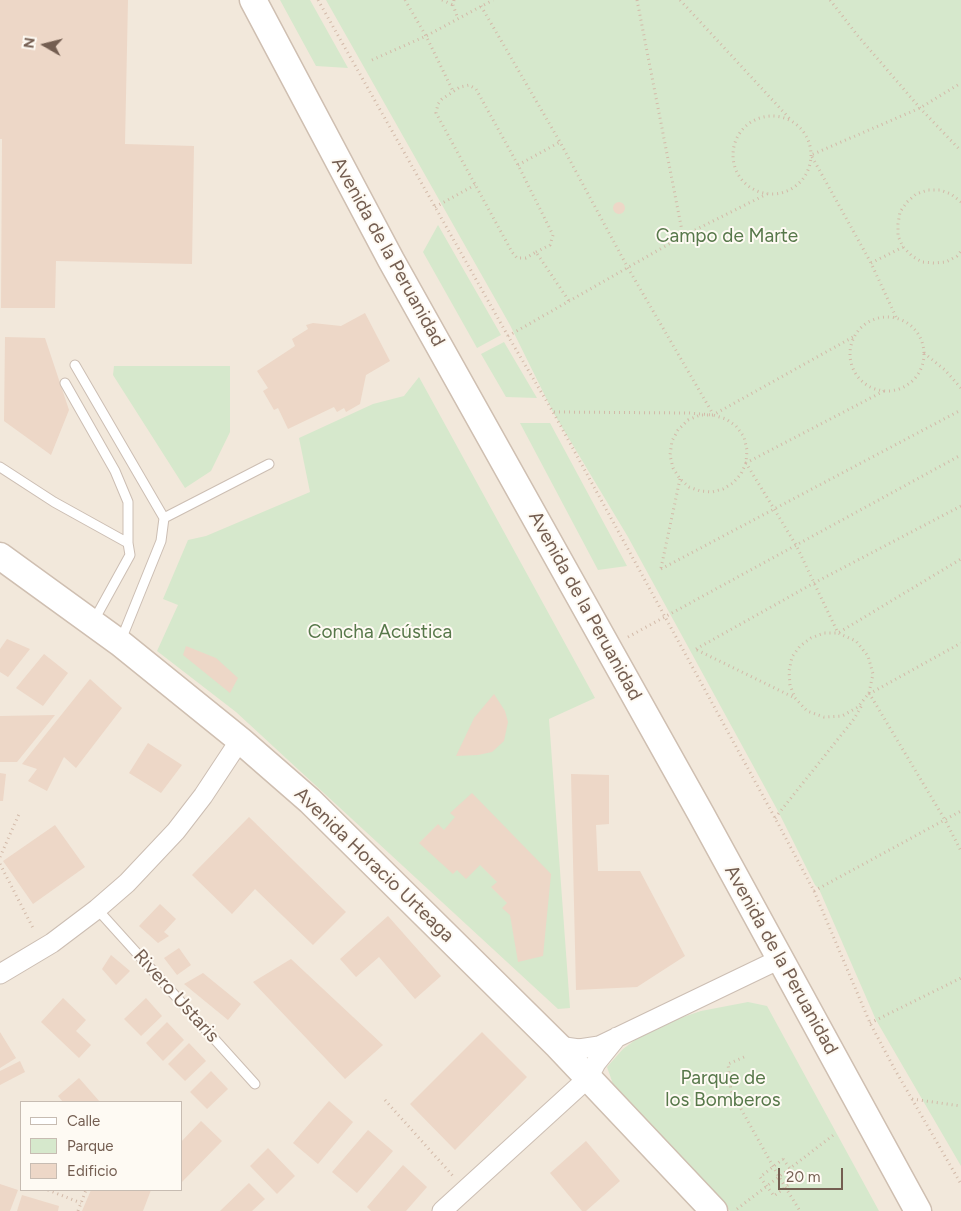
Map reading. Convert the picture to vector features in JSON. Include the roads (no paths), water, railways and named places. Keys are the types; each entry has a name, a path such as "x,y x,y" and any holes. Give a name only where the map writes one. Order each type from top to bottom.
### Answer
{"street":[{"name":"Avenida de la Peruanidad","path":"253,0 392,260 701,814 918,1211"},
{"name":"Avenida Horacio Urteaga","path":"0,556 120,643 240,740 310,801 558,1046 714,1211"},
{"path":"0,974 44,948 97,908 146,863 176,831 203,796 240,740"},
{"path":"558,1046 579,1049 599,1046 780,959"},
{"path":"442,1211 588,1078 596,1063 617,1037"}],"lane":[{"path":"75,365 164,518 161,541 120,643"},
{"path":"65,383 115,471 128,502 128,543 130,555 93,623"},
{"path":"164,518 269,464"},
{"path":"0,467 54,502 128,543"},
{"name":"Rivero Ustaris","path":"97,908 255,1084"}],"park label":[{"name":"Campo de Marte","path":"727,236"},
{"name":"Concha Acústica","path":"380,632"},
{"name":"Parque de los Bomberos","path":"723,1089"}]}
